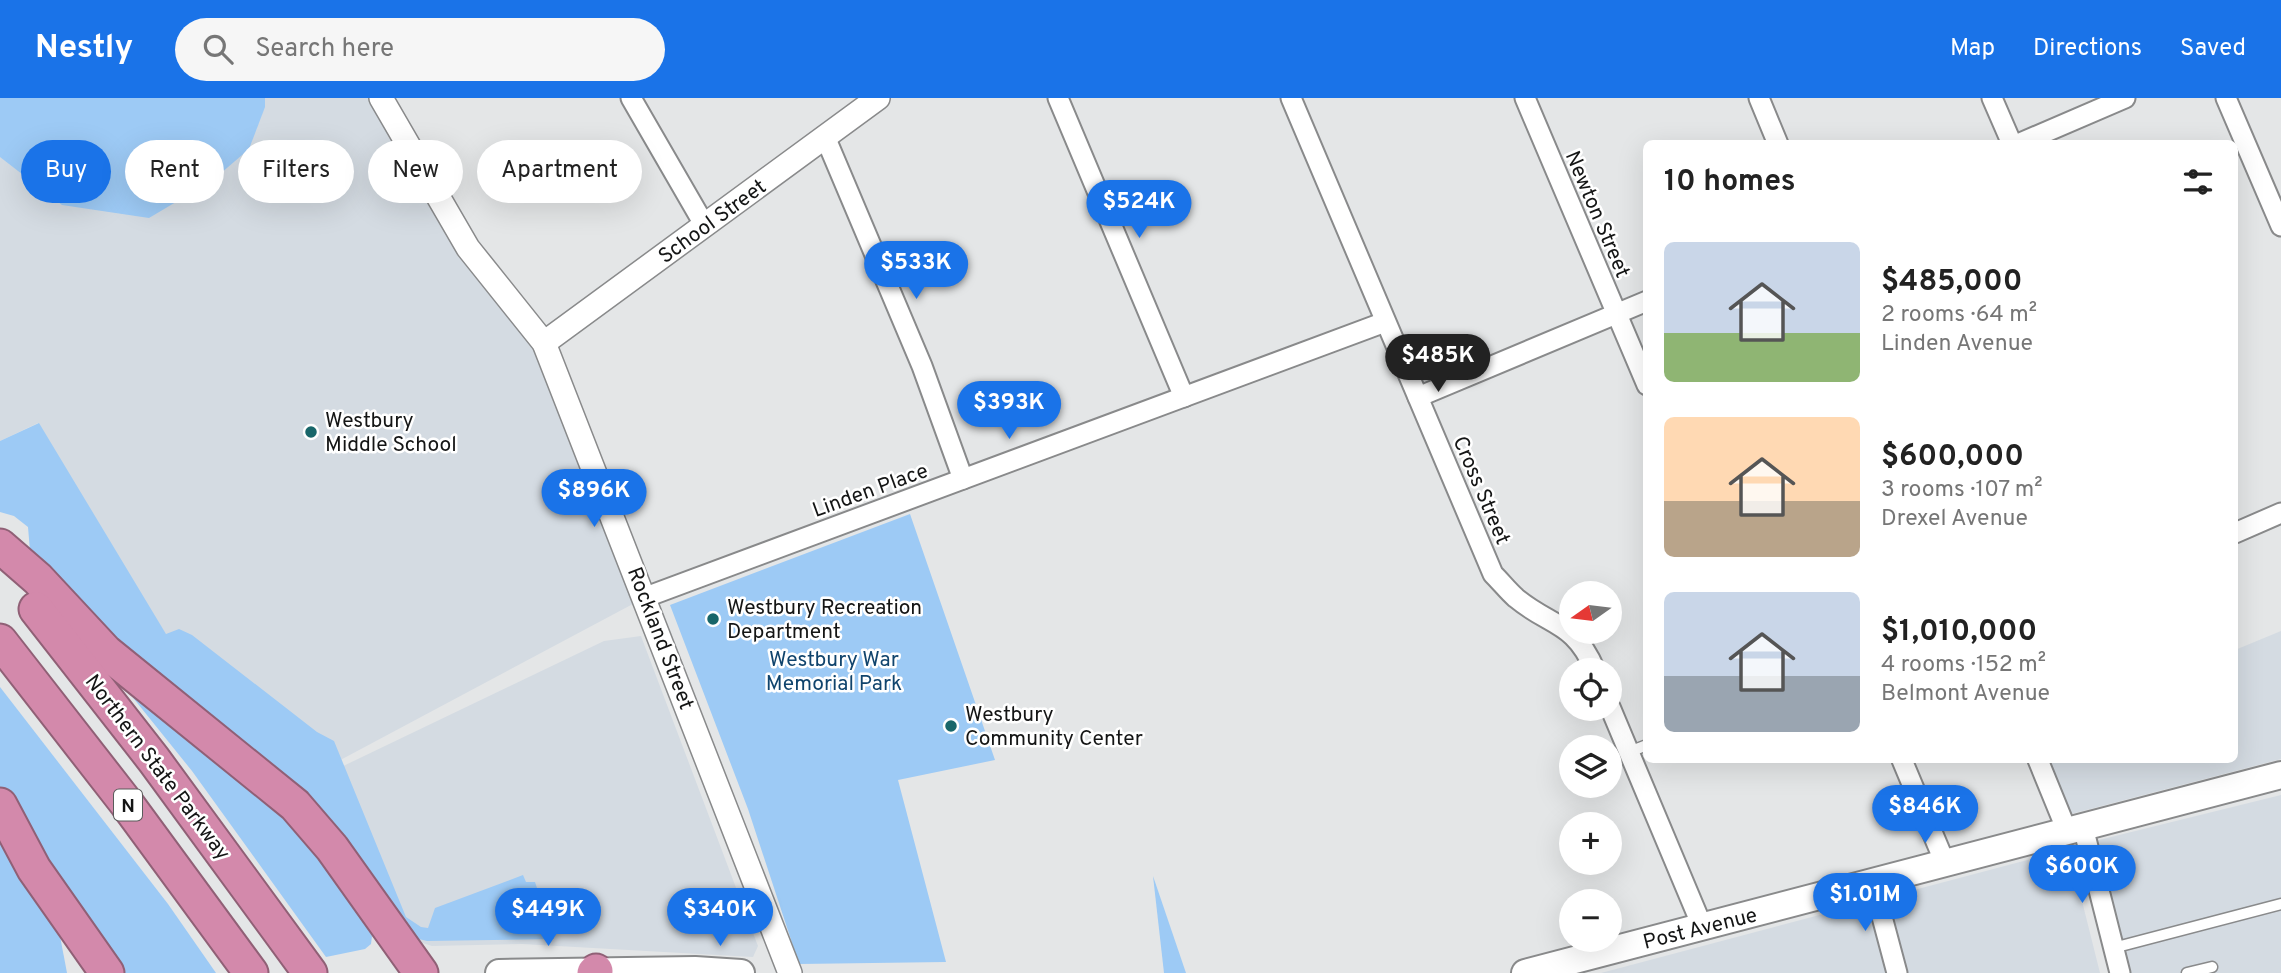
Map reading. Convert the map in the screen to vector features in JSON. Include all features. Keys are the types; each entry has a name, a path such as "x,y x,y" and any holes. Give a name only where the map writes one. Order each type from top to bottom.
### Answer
{"highway":[{"path":"0,546 38,579 106,652 295,806 332,848 421,973"},
{"name":"Northern State Parkway","path":"0,565 154,760 310,973"},
{"name":"N","path":"0,641 120,794 251,973"},
{"path":"0,805 34,869 107,973"},
{"path":"74,927 81,973"}],"main road":[{"name":"Post Avenue","path":"1525,973 1583,966 1702,926 2281,775"},
{"path":"499,973 741,973"}],"street":[{"name":"Rockland Street","path":"381,98 468,248 544,343 646,597 790,973"},
{"path":"631,98 705,226"},
{"name":"School Street","path":"544,343 826,139 878,98"},
{"path":"1058,98 1184,397"},
{"name":"Cross Street","path":"1291,98 1493,574 1516,599 1565,627 1575,636 1588,658"},
{"name":"Newton Street","path":"1525,98 1643,377"},
{"path":"1759,98 1776,140"},
{"path":"1993,98 2010,140"},
{"path":"2027,140 2126,98"},
{"path":"2226,98 2281,226"},
{"path":"826,139 922,366 963,479"},
{"path":"1418,397 1643,303"},
{"name":"Linden Place","path":"646,597 1385,322"},
{"path":"2238,532 2281,513"},
{"path":"1620,721 1638,748"},
{"path":"1643,763 1702,926"},
{"path":"1903,763 1945,863"},
{"path":"2040,763 2076,829 2120,973"},
{"path":"1873,883 1897,973"}],"lane":[{"path":"2113,948 2281,904"},
{"path":"2188,973 2212,967"}],"shaded area":[{"name":"Westbury Middle School","path":"0,98 381,98 409,140 368,140 368,203 451,203 544,343 646,597 331,765 205,700 38,423 0,441"},
{"path":"2281,631 2281,759 2071,814 2050,763 2238,763 2238,649"},
{"path":"641,636 758,946 753,957 522,944 432,946 413,940 337,769 604,641"},
{"path":"2281,795 2281,973 2127,973 2095,841"},
{"path":"2069,849 2100,973 1601,973"}],"green space":[{"path":"0,98 265,98 265,107 252,140 238,140 238,158 224,171 224,140 125,140 125,203 174,203 149,218 59,203 111,203 111,140 21,140 21,173 0,157"},
{"path":"39,423 166,634 179,629 192,635 317,732 334,741 406,917 421,927 428,928 435,908 523,875 526,882 535,882 554,939 427,941 411,937 104,639 30,551 28,527 14,516 0,512 0,441"},
{"name":"Westbury War Memorial Park","path":"910,514 995,760 898,780 946,962 799,964 748,809 670,605"},
{"path":"0,687 168,904 216,973 115,973 0,790"},
{"path":"130,688 285,812 355,906 372,936 371,944 365,949 326,957 192,771 130,694"},
{"path":"0,836 60,936 67,973 0,973"},
{"path":"1153,876 1186,973 1164,973"}],"place":[{"name":"Westbury Middle School","path":"311,432"},
{"name":"Westbury Recreation Department","path":"713,619"},
{"name":"Westbury Community Center","path":"951,726"}]}
